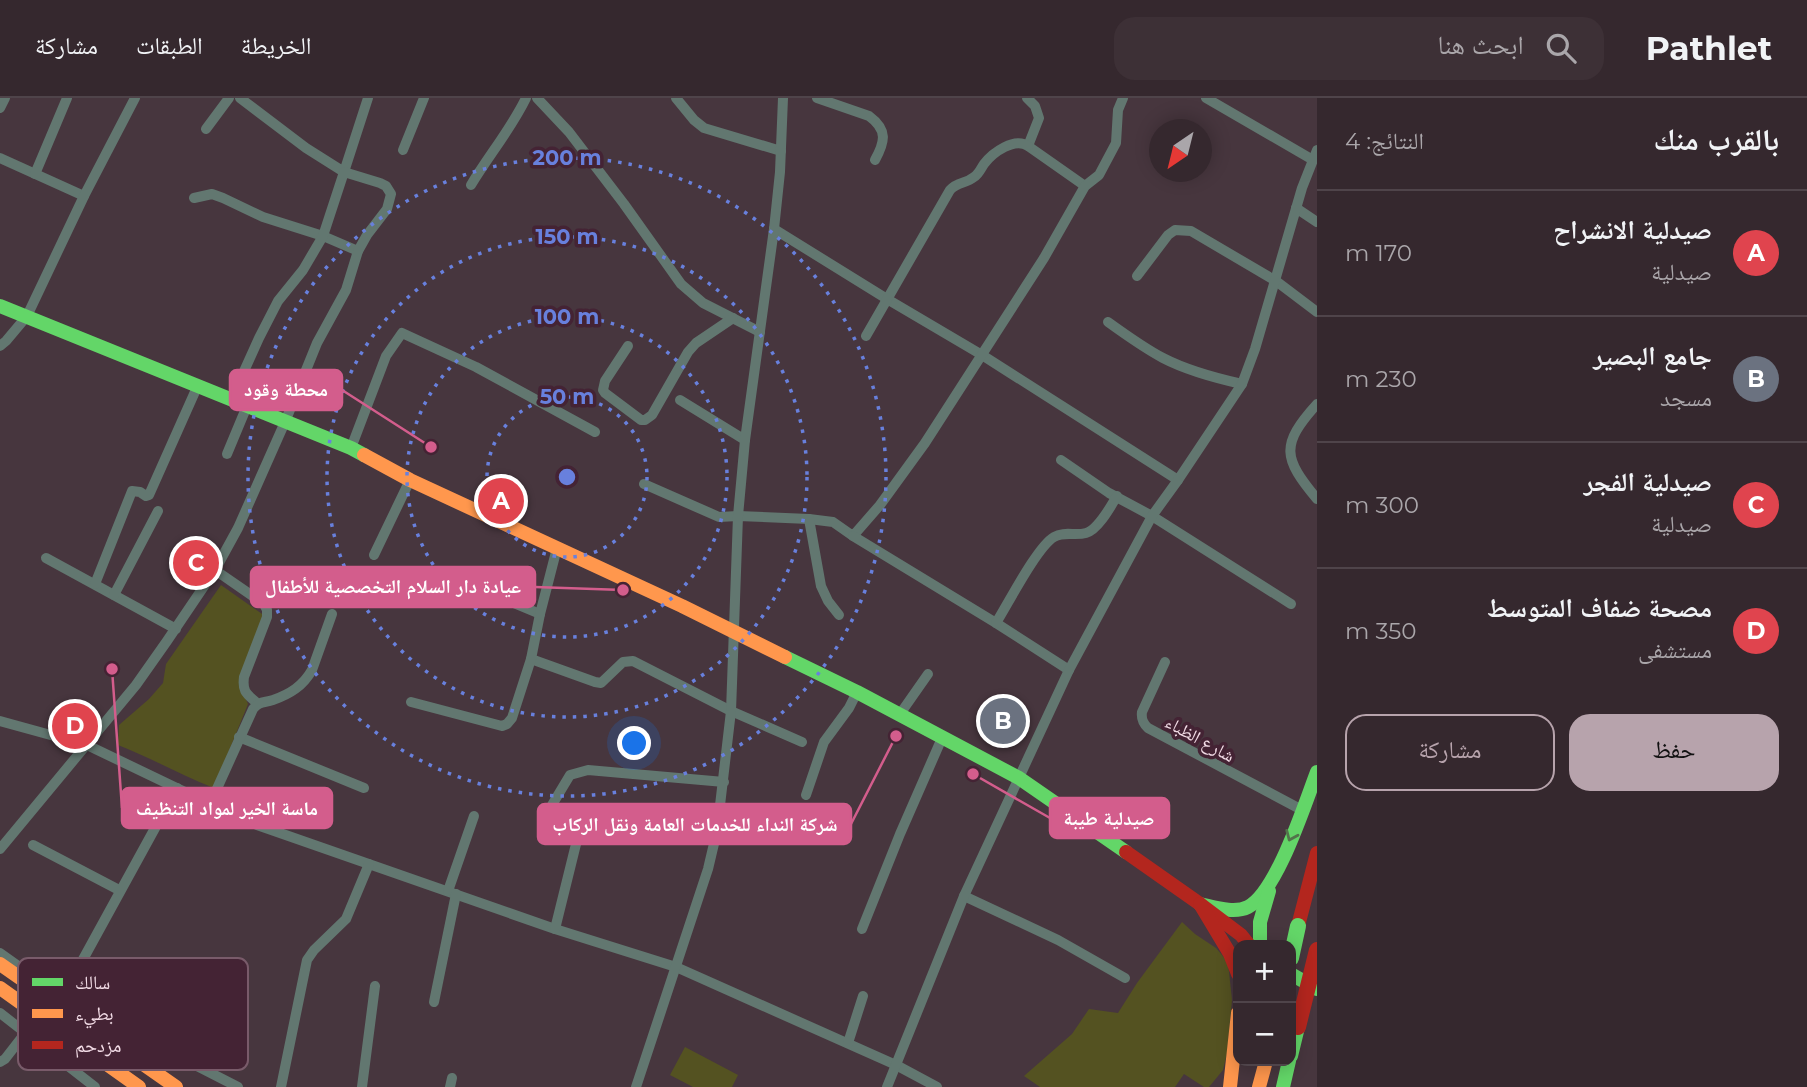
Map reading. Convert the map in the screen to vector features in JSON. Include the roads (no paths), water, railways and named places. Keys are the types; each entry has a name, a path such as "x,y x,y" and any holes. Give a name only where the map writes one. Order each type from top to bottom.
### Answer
{"main road":[{"path":"0,306 351,449 410,480 734,631 857,692 1019,778 1253,940"},
{"path":"1256,940 1273,878 1317,772"},
{"path":"1295,940 1317,853"},
{"path":"1200,904 1228,909 1248,907 1261,897 1273,878"},
{"path":"1200,904 1233,962"},
{"path":"1230,954 1233,944"},
{"path":"1296,1035 1317,950"},
{"path":"1296,959 1317,970"},
{"path":"0,964 18,977"},
{"path":"1296,977 1317,989"},
{"path":"0,988 18,1001"},
{"path":"1230,1087 1233,1059"},
{"path":"1259,1087 1265,1066"},
{"path":"1283,1087 1288,1066"},
{"path":"115,1070 139,1087"},
{"path":"152,1070 176,1087"}],"street":[{"path":"0,108 5,98"},
{"path":"35,174 68,98"},
{"path":"0,346 27,316 84,196 135,98"},
{"path":"206,130 229,98"},
{"path":"0,849 136,685 215,570 238,528 317,343 346,290 358,251 387,209 391,194 386,186 344,172 306,148 240,98"},
{"path":"231,400 278,301 303,270 323,236 368,98"},
{"path":"403,150 424,98"},
{"path":"471,185 506,136 526,98"},
{"path":"537,98 569,132 681,284 703,303 760,332"},
{"path":"636,1087 708,869 717,831 731,711 738,516 745,440 774,229 783,98"},
{"path":"817,98 869,116 876,122 884,139 875,160"},
{"path":"1027,98 1035,106 1039,118 1028,146"},
{"path":"853,536 880,505 925,443 1044,258 1085,186 1099,175 1116,143 1118,110 1124,98"},
{"path":"1206,98 1313,160"},
{"path":"681,100 694,120 704,128 781,151"},
{"path":"866,336 954,186 976,177 985,162 1010,144 1023,143 1085,186"},
{"path":"887,1087 964,896 1069,670 1152,516 1242,384 1276,281 1302,188 1317,150"},
{"path":"0,158 84,196"},
{"path":"194,198 212,194 272,220 323,236 358,251"},
{"path":"1296,208 1317,222"},
{"path":"774,229 982,355 1178,480"},
{"path":"1136,276 1168,235 1182,229 1191,231 1276,281 1317,312"},
{"path":"628,346 605,381 603,390 641,420 645,420 652,415 688,352 696,343 733,318"},
{"path":"1108,322 1164,359 1209,377 1242,384"},
{"path":"351,449 386,356 402,333 476,368 594,432"},
{"path":"95,584 132,491 149,495 198,385"},
{"path":"680,400 745,440"},
{"path":"1317,404 1295,433 1290,448 1294,469 1317,499"},
{"path":"227,454 247,406"},
{"path":"1061,460 1109,493 1152,516 1291,604"},
{"path":"374,555 410,480"},
{"path":"644,484 719,517 809,519 833,523 1069,670"},
{"path":"996,623 1040,551 1050,540 1063,534 1085,534 1091,531 1117,496"},
{"path":"114,595 158,511"},
{"path":"809,519 821,586 839,615"},
{"path":"411,702 502,726 512,718 531,660 557,548"},
{"path":"46,558 176,629"},
{"path":"215,570 264,604 267,610 267,617 243,686 245,693 257,703"},
{"path":"452,577 540,614"},
{"path":"210,804 257,703 295,691 309,677 331,614"},
{"path":"531,660 601,683 623,662 632,662 731,711 802,742"},
{"name":"شارع الظباء","path":"1165,662 1142,712 1143,723 1302,810"},
{"path":"900,714 928,674"},
{"path":"806,795 824,742 849,708 857,692"},
{"path":"0,721 87,745 257,825 555,929 676,967 896,1065 937,1087"},
{"path":"239,737 364,788"},
{"path":"862,929 942,738"},
{"path":"555,929 579,832 578,826 552,812 552,806 570,775 588,770 724,782"},
{"path":"83,958 177,789"},
{"path":"434,1002 452,892 474,816"},
{"path":"33,845 120,890"},
{"path":"281,1087 307,960 346,919 369,864"},
{"path":"964,896 1049,935 1125,978"},
{"path":"0,953 18,966"},
{"path":"362,1087 376,986"},
{"path":"848,1043 863,996"},
{"path":"0,1013 18,1026"},
{"path":"0,1062 18,1042"},
{"path":"74,1070 95,1087"},
{"path":"205,1070 238,1087"}],"place":[{"name":"محطة وقود","path":"431,447"},
{"name":"صيدلية الانشراح","path":"501,501"},
{"name":"صيدلية الفجر","path":"196,563"},
{"name":"عيادة دار السلام التخصصية للأطفال","path":"623,590"},
{"name":"ماسة الخير لمواد التنظيف","path":"112,669"},
{"name":"جامع البصير","path":"1003,721"},
{"name":"مصحة ضفاف المتوسط","path":"75,726"},
{"name":"شركة النداء للخدمات العامة ونقل الركاب","path":"896,736"},
{"name":"صيدلية طيبة","path":"973,774"}]}
